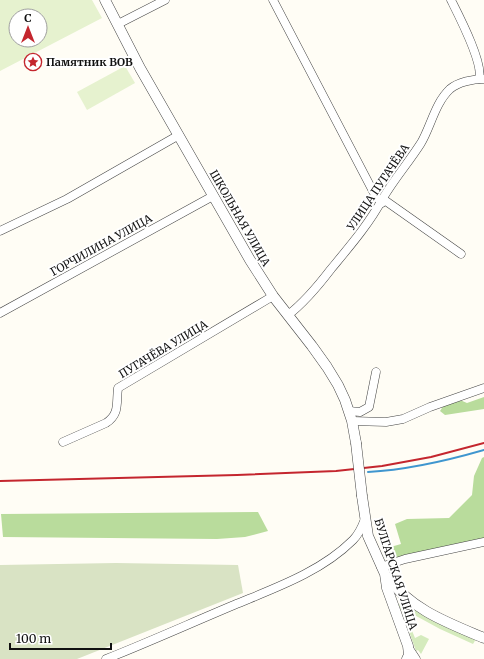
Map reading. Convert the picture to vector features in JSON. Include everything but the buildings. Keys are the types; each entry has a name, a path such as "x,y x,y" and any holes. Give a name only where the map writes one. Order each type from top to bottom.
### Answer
{"street":[{"name":"ШКОЛЬНАЯ УЛИЦА","path":"105,0 140,68 250,260 273,296 327,366 338,385 351,416 356,443"},
{"path":"118,24 165,0"},
{"path":"273,0 376,197 461,254"},
{"path":"451,0 475,49 482,79"},
{"name":"УЛИЦА ПУГАЧЁВА","path":"288,315 301,305 355,240 421,142 445,95 450,89 457,85 482,79"},
{"path":"0,231 67,199 179,135"},
{"name":"ГОРЧИЛИНА УЛИЦА","path":"0,313 213,196"},
{"name":"ПУГАЧЁВА УЛИЦА","path":"63,442 112,420 116,413 118,388 273,296"},
{"path":"351,416 369,407 376,372"},
{"path":"351,416 386,422 403,419 430,407 484,388"},
{"name":"БУЛГАРСКАЯ УЛИЦА","path":"356,443 368,536 383,570 387,588 408,646 409,655 407,659"},
{"path":"106,659 251,598 321,565 354,539 360,531 365,519"},
{"path":"484,542 405,560 383,570 394,587 404,597 430,614 484,638"},
{"path":"408,646 416,659"}],"green space":[{"path":"0,0 92,0 102,18 48,46 48,8 8,8 8,48 44,48 0,71"},
{"path":"125,66 135,83 87,110 77,92"},
{"path":"484,397 484,409 445,415 440,411 444,405 460,400 467,403"},
{"path":"484,457 484,538 391,559 385,559 383,553 387,548 401,544 395,524 407,519 449,518 472,495 474,476 482,458"},
{"path":"258,512 268,531 245,537 217,539 3,537 1,514"},
{"path":"116,563 238,565 243,593 77,659 0,659 0,565"},
{"path":"402,601 435,622 476,639 473,644 440,629 407,611 401,610 399,605"},
{"path":"405,620 408,621 415,638 421,635 429,639 421,654 418,650 416,651"}],"waterway":[{"path":"368,472 426,464 484,450"}],"railway":[{"path":"0,481 336,471 382,466 431,457 484,443"}],"place":[{"name":"Памятник ВОВ","path":"33,62"}]}
